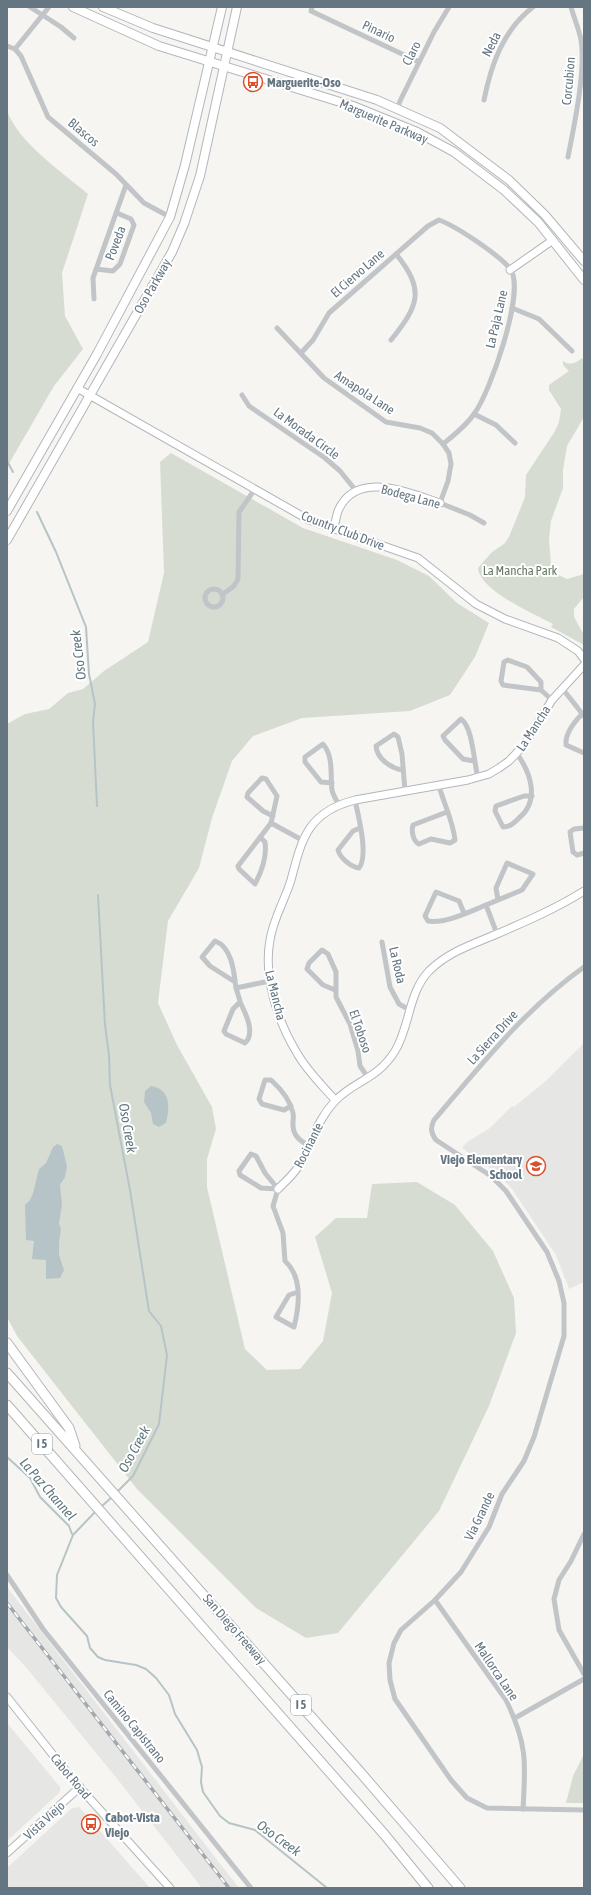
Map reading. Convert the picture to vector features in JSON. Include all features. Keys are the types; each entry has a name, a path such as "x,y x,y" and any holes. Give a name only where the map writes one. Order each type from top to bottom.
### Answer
{"highway":[{"path":"7,1343 69,1428 77,1451"},
{"name":"San Diego Freeway","path":"7,1373 141,1522 460,1888"},
{"name":"San Diego Freeway","path":"7,1404 384,1834 428,1888"}],"main road":[{"name":"Marguerite Parkway","path":"73,7 159,46 210,60 353,106 417,132 442,145 454,152 504,190 538,222 584,280"},
{"name":"Marguerite Parkway","path":"103,7 153,28 377,100 440,128 509,180 554,224 584,261"},
{"name":"Oso Parkway","path":"7,511 77,388 170,217 178,194 222,7"},
{"name":"Oso Parkway","path":"7,540 172,252 184,224 200,176 237,7"}],"street":[{"path":"30,7 61,27 74,38"},
{"path":"7,46 15,49 49,7"},
{"name":"Pinario","path":"312,7 311,11 419,62"},
{"name":"Claro","path":"397,110 400,100 419,62 449,7"},
{"name":"Neda","path":"484,100 489,74 498,50 512,28 533,7"},
{"name":"Corcubion","path":"568,157 574,127 582,61 581,40 571,7"},
{"name":"Blascos","path":"15,49 21,56 48,117 116,174 144,203 170,217"},
{"name":"Poveda","path":"94,299 93,278 126,185"},
{"name":"Poveda","path":"96,268 113,271 120,264 134,225 131,219 117,213"},
{"name":"El Ciervo Lane","path":"301,353 312,340 329,313 428,226 439,220 452,225 498,259 510,270"},
{"path":"510,270 553,240"},
{"path":"390,340 413,310 416,296 413,280 396,254"},
{"name":"La Paja Lane","path":"443,444 474,414 485,394 500,354 512,308 515,293 514,280 510,270"},
{"path":"512,308 539,319 572,351"},
{"name":"Amapola Lane","path":"277,328 324,378 386,422 420,428 432,433 443,444 449,453 451,464 448,481 440,503"},
{"name":"Country Club Drive","path":"77,388 310,520 418,558 476,604 505,619 558,638 578,651 584,659"},
{"name":"La Morada Circle","path":"242,395 249,406 325,458 340,471 357,492"},
{"path":"474,414 496,425 515,443"},
{"name":"Bodega Lane","path":"334,529 338,512 346,499 369,487 380,486 440,503 470,515 484,523"},
{"path":"222,595 234,586 238,579 240,512 255,489"},
{"path":"541,690 541,682 527,667 508,660 504,662 501,681 503,686 541,690 552,700"},
{"name":"La Mancha","path":"336,1100 308,1070 296,1053 280,1017 270,981 268,954 273,926 289,887 302,840 317,819 339,805 355,800 478,778 499,768 517,754 528,740 552,700 584,666"},
{"path":"562,688 583,714 576,720 566,740 566,745 584,753"},
{"path":"474,760 463,759 445,740 444,736 461,719 465,722 470,735 478,778"},
{"path":"402,770 391,768 376,751 376,746 394,734 398,737 402,754 402,770 405,791"},
{"path":"332,783 322,782 305,762 305,757 323,744 329,755 332,783 333,793 339,805"},
{"path":"517,754 528,773 532,796 529,809 508,827 503,827 495,812 496,806 524,796 532,796"},
{"path":"260,837 265,842 266,850 260,873 255,884 239,869 238,866 260,837 271,823 273,816 277,796 266,779 262,778 248,793 247,797 263,811 273,816"},
{"path":"439,786 453,827 455,840 450,842 431,839 419,844 416,842 412,830 413,825 447,812"},
{"path":"355,800 360,828 363,855 362,864 359,868 354,867 339,854 338,850 352,831 360,828"},
{"path":"271,823 302,840"},
{"path":"584,828 574,829 570,832 573,852 577,855 584,853"},
{"path":"464,913 459,901 436,892 425,916 430,922 464,913 486,905 498,900 522,890 533,874 507,863 496,888 498,900"},
{"path":"336,1100 350,1089 369,1079 386,1064 396,1049 404,1032 419,986 428,972 460,948 498,934 562,904 584,891"},
{"path":"486,905 498,934"},
{"path":"240,1002 233,1009 224,1031 226,1034 245,1043 249,1032 248,1019 240,1002 236,985 228,953 222,943 215,940 202,957 210,966 236,985 270,981"},
{"name":"La Roda","path":"382,942 390,987 399,1004 410,1010"},
{"name":"El Toboso","path":"334,990 324,985 307,969 309,963 322,950 328,954 336,972 334,990 336,997 350,1024 358,1051 360,1066 369,1079"},
{"name":"La Sierra Drive","path":"432,1134 431,1126 434,1120 516,1026 550,993 584,967"},
{"path":"291,1106 284,1110 262,1104 259,1099 265,1080 271,1080 284,1092 291,1106 294,1114 293,1132 298,1139 309,1146"},
{"name":"Rocinante","path":"278,1189 298,1167 309,1146 317,1125 336,1100"},
{"name":"Via Grande","path":"432,1134 436,1140 491,1176 506,1191 547,1252 554,1268 564,1303 564,1336 560,1354 524,1461 502,1494 489,1526 461,1572 435,1600 402,1630 394,1643 390,1663 390,1680 395,1699 451,1780 466,1798 487,1808 584,1810"},
{"path":"251,1154 256,1156 265,1173 278,1189 260,1188 240,1175 239,1171 251,1154"},
{"path":"278,1189 273,1206 283,1233 285,1261 291,1266 298,1292 298,1307 294,1327 276,1317 289,1295 298,1292"},
{"path":"584,1534 571,1561 559,1580 554,1599 559,1630 584,1674"},
{"name":"Camino Capistrano","path":"7,1575 43,1629 251,1888"},
{"name":"Mallorca Lane","path":"435,1600 506,1700 515,1718 523,1741 526,1765 523,1809"},
{"path":"515,1718 584,1679"},
{"name":"Cabot Road","path":"7,1698 80,1787 170,1888"},
{"name":"Vista Viejo","path":"7,1853 80,1787"}],"shaded area":[{"name":"Viejo Elementary School","path":"584,1043 584,1282 569,1289 556,1255 512,1189 496,1172 462,1148 467,1142 490,1128 512,1106 514,1107 547,1080"},
{"path":"151,1086 162,1091 168,1100 166,1123 159,1127 153,1124 151,1113 144,1102 145,1091"},
{"path":"57,1144 62,1146 67,1166 65,1177 60,1185 62,1205 59,1224 61,1229 59,1255 64,1270 60,1278 46,1279 46,1260 32,1259 34,1241 26,1240 25,1205 30,1200 33,1193 39,1169 46,1163 53,1147"},
{"path":"7,1587 239,1888 202,1888 119,1781 25,1666 7,1647"},
{"path":"7,1723 60,1787 60,1792 7,1841"},
{"path":"79,1807 150,1888 7,1888 7,1868 72,1808"}],"green space":[{"path":"7,111 13,123 31,146 54,167 88,194 62,273 65,316 83,349 54,386 7,467"},
{"name":"La Mancha Park","path":"582,358 584,361 584,417 567,446 563,470 563,488 551,521 549,539 551,565 555,573 567,579 584,574 584,597 574,609 574,617 584,635 584,645 551,627 553,624 518,606 496,592 481,576 478,568 492,552 504,544 509,537 525,497 526,475 555,431 559,422 561,409 549,390 549,385 569,371 563,365 563,361 573,363"},
{"path":"171,453 303,528 397,560 429,576 457,603 489,623 475,657 450,695 410,711 302,718 253,736 232,761 212,818 199,868 168,921 158,1003 177,1045 212,1107 216,1129 207,1159 207,1187 245,1349 267,1370 300,1369 323,1341 332,1293 315,1237 336,1218 367,1218 372,1184 417,1182 455,1205 493,1251 514,1298 516,1333 489,1406 439,1511 338,1633 306,1638 256,1608 137,1489 17,1336 7,1317 7,724 25,714 49,709 68,693 83,689 104,671 148,642 164,573 160,462"},
{"path":"584,1754 584,1803 566,1803 573,1776"}],"waterway":[{"name":"Oso Creek","path":"7,461 13,472"},
{"name":"Oso Creek","path":"37,512 56,552 86,627 89,674 95,704 93,722 97,806"},
{"name":"Oso Creek","path":"98,895 105,1025 109,1055 110,1085 130,1190 149,1311 161,1326 167,1355 159,1424 133,1476 117,1492"},
{"name":"La Paz Channel","path":"7,1457 30,1478 40,1497 69,1526 72,1534"},
{"name":"Oso Creek","path":"101,1507 113,1496"},
{"name":"Oso Creek","path":"96,1511 73,1535 57,1575 56,1598 61,1607 87,1636 90,1648 98,1657 105,1660 136,1665 146,1669 156,1678 169,1695 175,1714 197,1750 202,1767 201,1782 203,1792 220,1816 229,1823 255,1830 327,1888"}],"railway":[{"path":"7,1603 229,1888"}],"place":[{"name":"Marguerite-Oso","path":"253,82"},
{"name":"Viejo Elementary School","path":"536,1166"},
{"name":"Cabot-Vista Viejo","path":"91,1824"}]}
